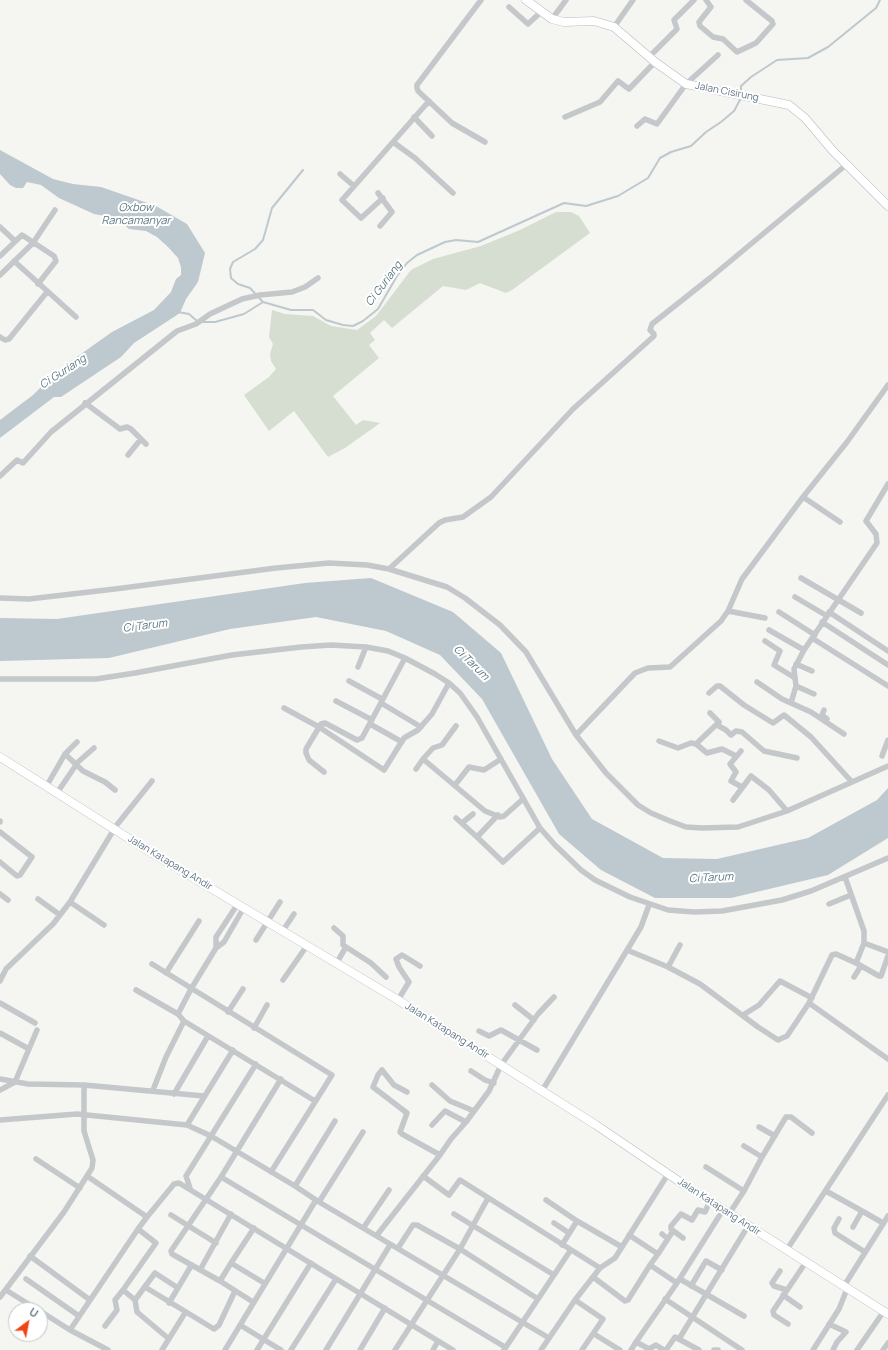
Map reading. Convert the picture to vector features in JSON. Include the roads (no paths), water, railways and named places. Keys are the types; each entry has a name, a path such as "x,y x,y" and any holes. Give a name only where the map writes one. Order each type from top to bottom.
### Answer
{"street":[{"path":"481,0 417,85 418,91 460,129 485,142"},
{"name":"Jalan Cisirung","path":"526,0 552,19 564,22 594,21 614,27 652,60 686,84 776,101 794,108 808,121 846,165 888,206"},
{"path":"552,19 566,0"},
{"path":"614,27 633,0"},
{"path":"565,117 600,102 618,81 629,89 677,29 674,20 694,0"},
{"path":"706,0 711,7 699,22 700,26 713,37 723,39 736,52 756,43 773,24 772,21 746,0"},
{"path":"509,6 528,24 541,12"},
{"path":"637,126 646,119 657,124 686,84 718,55"},
{"path":"382,198 360,218 342,200 429,101"},
{"path":"414,117 432,136"},
{"path":"393,142 415,158 453,193"},
{"path":"389,569 440,523 445,520 464,517 491,497 573,409 654,336 650,330 652,324 846,165"},
{"path":"340,174 354,186"},
{"path":"378,193 392,212 380,226"},
{"path":"0,275 33,243 55,210"},
{"path":"0,227 15,241"},
{"path":"0,256 15,241 24,235 33,243 54,256 56,261 38,284"},
{"path":"14,261 76,317"},
{"path":"0,476 17,460 22,463 26,460 51,432 85,403 138,365 166,338 186,327 196,324 242,299 299,290 318,278"},
{"path":"0,337 5,340 9,339 47,292"},
{"path":"576,735 635,673 648,668 670,666 711,631 728,611 742,579 803,497 847,442 888,385"},
{"path":"85,403 120,429 126,427 131,429 146,444"},
{"path":"128,454 141,439"},
{"path":"791,703 796,686 794,669 796,664 822,622 877,543 876,534 866,520 888,484"},
{"path":"803,497 840,522"},
{"path":"0,598 36,598 276,568 329,563 367,565 389,569 447,588 465,598 500,625 526,652 576,735 606,773 638,805 651,813 686,827 702,828 738,826 788,811 888,766"},
{"path":"801,578 861,614"},
{"path":"794,597 828,614 888,651"},
{"path":"728,611 765,618"},
{"path":"779,612 888,686"},
{"path":"822,622 888,665"},
{"path":"769,630 804,650"},
{"path":"765,641 780,651 774,665 795,678"},
{"path":"0,679 96,678 135,673 232,654 301,646 331,644 366,647 388,651 405,658 449,683 464,698 477,716 540,828 568,859 595,880 611,889 649,905 668,910 694,912 722,911 782,900 845,878 888,858"},
{"path":"358,667 366,647"},
{"path":"324,772 309,760 306,753 306,750 319,728 325,723 360,740 405,658"},
{"path":"796,664 812,671"},
{"path":"349,681 421,727"},
{"path":"757,682 791,703 811,712 844,734"},
{"path":"284,708 319,728 384,770 407,735 421,727 439,703 449,683"},
{"path":"709,693 716,686 720,686 744,705 773,723 784,715 811,737 852,782"},
{"path":"796,686 814,694"},
{"path":"336,701 402,742"},
{"path":"824,710 822,715 828,720 827,723"},
{"path":"696,744 719,722 710,713"},
{"path":"717,725 731,735 736,731 742,732 764,750 797,758"},
{"path":"416,769 433,748 442,745 456,726"},
{"path":"882,756 888,740"},
{"path":"659,741 678,748 691,743 696,744 707,753 722,749 736,756"},
{"path":"46,787 66,754 77,742"},
{"path":"57,793 76,765 94,748"},
{"path":"741,751 730,764 736,772 731,781 742,787"},
{"path":"66,754 83,771 105,782 115,790"},
{"path":"423,759 485,811 504,816 523,799"},
{"path":"455,785 469,767 484,770 501,759"},
{"name":"Jalan Katapang Andir","path":"2,760 240,907 267,921 306,947 398,1000 542,1091 726,1212 886,1313"},
{"path":"733,800 742,787 752,777 769,790 788,811"},
{"path":"0,981 6,969 60,915 70,902 114,829 152,781"},
{"path":"462,823 473,814"},
{"path":"478,837 498,815"},
{"path":"456,818 503,862 540,828"},
{"path":"0,832 32,857 28,865 17,876 0,862"},
{"path":"845,878 864,931 864,943 859,965 854,977"},
{"path":"0,894 8,900"},
{"path":"829,904 851,895"},
{"path":"38,899 60,915"},
{"path":"70,902 104,925"},
{"path":"256,940 280,902"},
{"path":"542,1091 644,922 649,905"},
{"path":"216,948 216,937 240,907"},
{"path":"178,1014 191,989 216,948 224,942 240,907"},
{"path":"282,932 294,914"},
{"path":"166,973 199,921"},
{"path":"334,928 343,936 343,943 346,947 371,963 386,977"},
{"path":"864,943 888,952"},
{"path":"668,967 680,945"},
{"path":"283,980 306,947"},
{"path":"336,964 346,947"},
{"path":"627,950 668,967 700,984 778,1040 786,1036 810,1001 833,954 836,954 880,976 888,956"},
{"path":"398,1000 409,982 399,968 396,959 402,955 420,966"},
{"path":"152,964 332,1075 271,1172"},
{"path":"743,1016 760,1005 780,981 810,1001 888,1059"},
{"path":"228,1012 243,989"},
{"path":"136,990 178,1014 184,1021 315,1101"},
{"path":"377,1235 451,1139 466,1122 494,1083 501,1066 534,1020 554,997"},
{"path":"0,1003 34,1023"},
{"path":"254,1028 267,1005"},
{"path":"515,1005 534,1020"},
{"path":"153,1090 166,1057 184,1021"},
{"path":"0,1090 15,1082 37,1030"},
{"path":"479,1031 489,1036 501,1030 537,1050"},
{"path":"0,1034 29,1049"},
{"path":"174,1094 208,1036"},
{"path":"187,1125 233,1050"},
{"path":"190,1188 186,1176 256,1064"},
{"path":"407,1092 394,1085 382,1070 373,1086 406,1113 400,1132 440,1155"},
{"path":"471,1071 485,1080 494,1083"},
{"path":"0,1079 15,1082 153,1090 174,1094 204,1096"},
{"path":"253,1302 220,1281 191,1266 171,1252 221,1177 281,1079"},
{"path":"432,1085 450,1101 474,1111"},
{"path":"0,1297 80,1188 87,1176 93,1160 84,1131 84,1086"},
{"path":"786,1250 888,1095"},
{"path":"432,1125 445,1111 466,1122"},
{"path":"0,1120 83,1114 187,1125 211,1136 549,1338"},
{"path":"631,1350 726,1212 744,1191 786,1117 789,1117 812,1133"},
{"path":"295,1186 335,1121"},
{"path":"760,1128 775,1136"},
{"path":"225,1350 301,1225 363,1132"},
{"path":"744,1146 762,1157"},
{"path":"36,1159 80,1188"},
{"path":"706,1167 744,1191"},
{"path":"541,1350 575,1300 600,1268 611,1262 622,1247 668,1174"},
{"path":"87,1176 148,1218"},
{"path":"423,1176 449,1195 460,1180 570,1251 600,1268"},
{"path":"221,1177 377,1269 505,1349 570,1251"},
{"path":"70,1330 138,1229 174,1184 179,1183 190,1188 286,1249 454,1350"},
{"path":"364,1227 389,1190"},
{"path":"826,1191 883,1223"},
{"path":"395,1350 460,1249 488,1198"},
{"path":"546,1200 577,1221 622,1247"},
{"path":"683,1238 670,1228 681,1214 692,1220 698,1210 705,1212 710,1201"},
{"path":"854,1227 862,1211"},
{"path":"200,1270 231,1214"},
{"path":"454,1214 554,1275"},
{"path":"171,1215 216,1243"},
{"path":"813,1350 839,1309 846,1288 865,1252 888,1216"},
{"path":"839,1219 834,1228 835,1233 865,1252"},
{"path":"562,1245 577,1221"},
{"path":"554,1223 569,1233"},
{"path":"398,1248 413,1225 417,1224 460,1249 538,1299"},
{"path":"679,1338 748,1226"},
{"path":"220,1281 254,1228"},
{"path":"105,1326 118,1309 115,1300 156,1244 138,1229"},
{"path":"593,1277 625,1301 628,1300 673,1231"},
{"path":"662,1234 668,1239"},
{"path":"629,1235 658,1254"},
{"path":"326,1350 377,1269 390,1244"},
{"path":"30,1256 90,1300"},
{"path":"692,1286 706,1261 722,1270"},
{"path":"788,1324 772,1313 806,1262"},
{"path":"232,1263 264,1284"},
{"path":"257,1350 311,1263"},
{"path":"650,1265 678,1281 692,1286 744,1316"},
{"path":"169,1303 191,1266"},
{"path":"780,1270 772,1284 800,1306"},
{"path":"135,1300 155,1273 178,1288"},
{"path":"26,1279 79,1316"},
{"path":"291,1350 336,1279"},
{"path":"146,1287 185,1313 214,1329 219,1325 235,1291"},
{"path":"6,1290 25,1302"},
{"path":"123,1290 135,1300 137,1312 169,1339"},
{"path":"665,1299 742,1350"},
{"path":"575,1300 603,1318 603,1321 584,1349"},
{"path":"360,1350 385,1308"},
{"path":"162,1350 185,1313"},
{"path":"858,1350 886,1313"},
{"path":"48,1317 108,1350"},
{"path":"829,1324 846,1332 837,1342 833,1350"},
{"path":"240,1325 281,1350"},
{"path":"594,1334 620,1350"},
{"path":"636,1342 649,1349 656,1345 665,1350 673,1338 679,1338"},
{"path":"679,1338 686,1348 699,1350"},
{"path":"433,1350 438,1341"}],"water":[{"name":"Oxbow Rancamanyar","path":"0,150 53,179 73,184 101,187 156,206 187,224 205,253 198,282 186,299 180,313 134,343 121,357 61,397 54,397 0,438 0,420 33,395 57,371 112,332 154,310 171,292 176,279 181,275 181,267 178,258 168,247 157,237 146,231 129,229 117,218 94,214 59,198 41,185 27,182 23,188 16,188 10,185 0,174"},
{"name":"Ci Tarum","path":"371,578 453,612 501,653 552,759 592,819 663,858 717,859 808,838 877,800 888,788 888,838 828,875 731,898 655,898 601,870 559,834 482,699 440,655 386,631 316,617 230,629 109,658 0,661 0,618 57,619 305,583"}],"waterway":[{"name":"Ci Guriang","path":"741,93 741,86 751,77 777,60 808,58 828,47 876,8 880,0"},
{"name":"Ci Guriang","path":"201,322 215,322 244,314 263,302 291,310 313,310 326,320 353,326 363,321 378,309 397,276 407,263 417,255 445,242 456,240 478,242 564,203 586,206 618,196 648,178 660,158 671,152 691,146 706,132 734,111 741,98"},
{"path":"263,302 250,288 238,284 231,278 230,269 233,262 255,249 263,240 272,208 303,170"},
{"name":"Ci Guriang","path":"178,312 189,314 197,321"}]}
